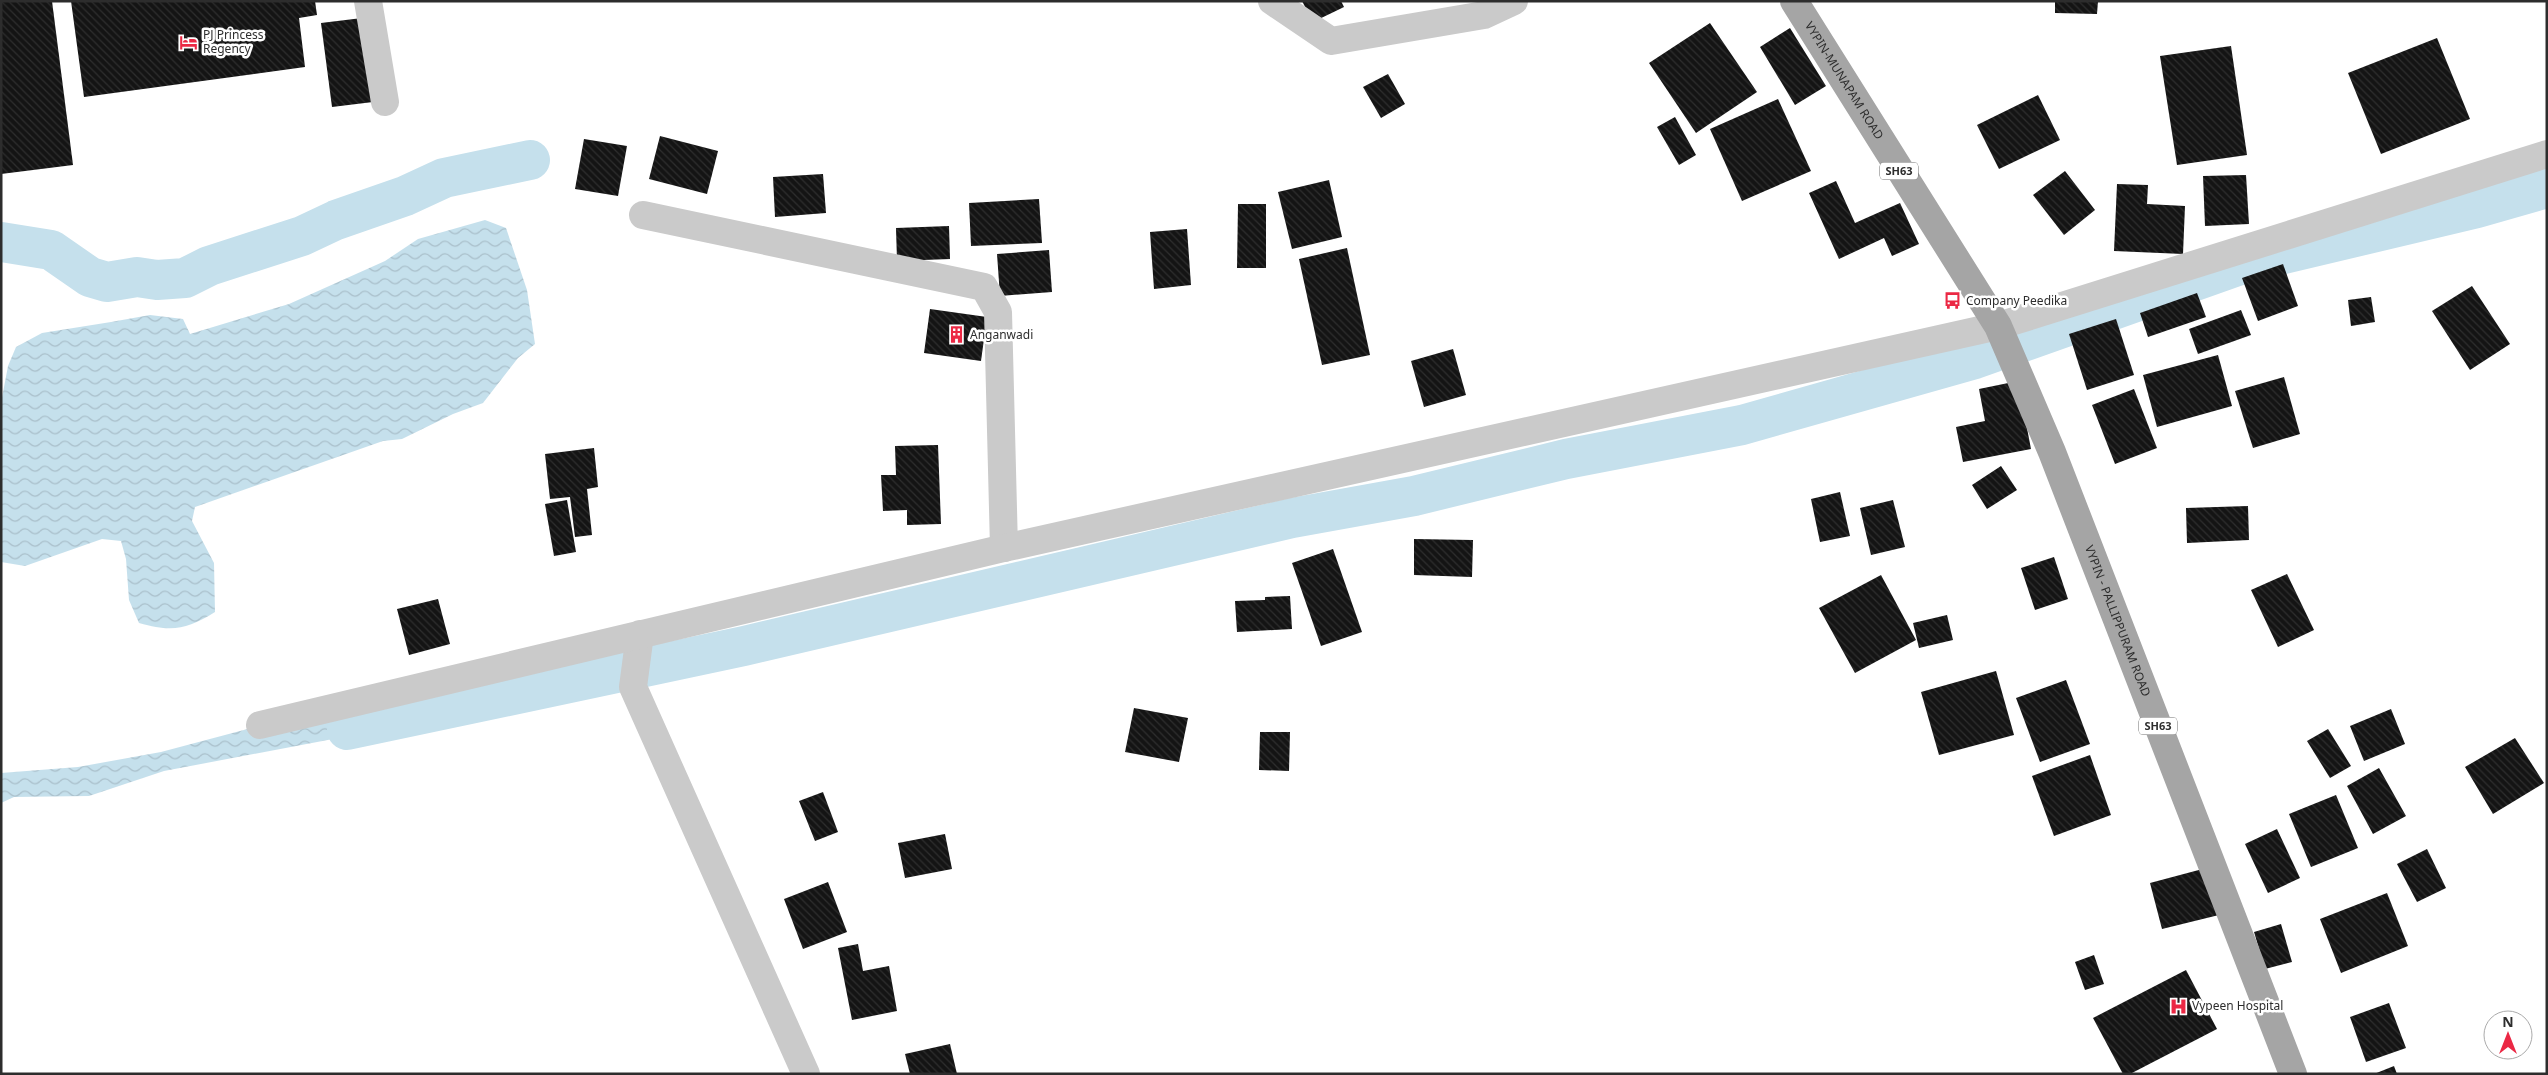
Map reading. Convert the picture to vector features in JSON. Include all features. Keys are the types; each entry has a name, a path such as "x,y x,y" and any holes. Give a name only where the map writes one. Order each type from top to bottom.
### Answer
{"main road":[{"name":"VYPIN-MUNAPAM ROAD","path":"1794,1 2001,333"},
{"name":"VYPIN - PALLIPPURAM ROAD","path":"2001,333 2022,379 2293,1074"}],"street":[{"path":"368,1 385,102"},
{"path":"1272,1 1331,41 1484,15 1514,1"},
{"path":"260,725 1004,548 2001,333 2547,154"},
{"path":"643,215 984,287 998,312 1004,548"},
{"path":"640,634 633,687 806,1074"}],"water":[{"path":"485,220 506,228 527,290 535,344 518,358 483,403 453,414 402,439 383,441 195,507 192,521 214,563 215,612 196,623 178,628 161,628 139,623 129,600 126,559 121,541 102,539 25,566 1,562 1,403 8,366 16,347 42,333 150,315 183,319 190,334 289,304 385,261 418,239"},
{"path":"433,703 375,731 164,771 89,796 14,797 1,803 1,773 78,767 161,752 270,723 337,712"}],"building":[{"path":"1,1 52,1 73,165 1,174"},
{"name":"PJ Princess Regency","path":"71,1 315,1 317,15 299,18 305,67 84,97"},
{"path":"1302,1 1341,1 1344,7 1313,22"},
{"path":"2055,1 2098,1 2097,14 2055,13"},
{"path":"362,18 373,102 332,107 321,23"},
{"path":"1710,23 1757,92 1696,133 1649,63"},
{"path":"1790,28 1826,86 1795,105 1760,47"},
{"path":"2437,38 2470,119 2381,154 2348,73"},
{"path":"2231,46 2247,155 2177,165 2160,56"},
{"path":"1388,74 1405,104 1381,118 1363,87"},
{"path":"2038,95 2060,140 1999,169 1977,125"},
{"path":"1778,99 1811,171 1742,201 1710,129"},
{"path":"1675,117 1696,155 1679,165 1657,127"},
{"path":"660,136 718,151 707,194 649,179"},
{"path":"584,139 627,146 618,196 575,189"},
{"path":"2065,171 2095,210 2064,235 2033,195"},
{"path":"823,174 826,213 775,217 773,177"},
{"path":"2246,175 2249,224 2205,226 2203,176"},
{"path":"1329,180 1342,237 1292,249 1278,192"},
{"path":"1836,181 1855,223 1900,203 1919,244 1892,256 1884,238 1839,259 1809,193"},
{"path":"2117,184 2148,185 2147,204 2185,206 2183,254 2114,251"},
{"path":"1039,199 1042,243 971,246 969,203"},
{"path":"1238,204 1266,204 1266,268 1237,268"},
{"path":"949,226 950,259 897,261 896,228"},
{"path":"1187,229 1191,285 1154,289 1150,232"},
{"path":"1347,248 1370,355 1322,365 1299,259"},
{"path":"1049,250 1052,292 1000,296 997,254"},
{"path":"2283,264 2298,306 2258,321 2242,278"},
{"path":"2472,286 2510,344 2470,370 2432,311"},
{"path":"2197,293 2206,317 2148,337 2140,313"},
{"path":"2371,297 2375,322 2351,326 2348,300"},
{"name":"Anganwadi","path":"930,309 987,317 981,361 924,353"},
{"path":"2241,310 2251,335 2198,354 2189,329"},
{"path":"2116,319 2134,375 2087,390 2069,334"},
{"path":"1453,349 1466,395 1424,407 1411,361"},
{"path":"2218,355 2232,406 2157,427 2143,375"},
{"path":"2284,377 2300,434 2253,448 2235,391"},
{"path":"2018,381 2031,449 1963,462 1956,427 1985,421 1979,389"},
{"path":"2134,389 2157,448 2115,464 2092,405"},
{"path":"938,445 941,524 907,525 907,510 883,511 881,475 896,475 895,446"},
{"path":"594,448 598,487 587,489 592,535 575,537 570,497 550,499 545,454"},
{"path":"2001,466 2017,490 1987,509 1972,485"},
{"path":"1840,492 1850,536 1820,542 1811,499"},
{"path":"567,500 576,552 554,556 545,504"},
{"path":"1893,500 1905,547 1871,555 1860,508"},
{"path":"2248,506 2249,540 2187,543 2186,508"},
{"path":"1414,539 1473,540 1472,577 1414,575"},
{"path":"1333,549 1362,632 1321,646 1292,563"},
{"path":"2054,557 2068,599 2035,610 2021,568"},
{"path":"2287,574 2314,630 2278,647 2251,590"},
{"path":"1881,575 1916,640 1855,673 1819,608"},
{"path":"1290,596 1292,629 1237,632 1235,601 1265,600 1265,597"},
{"path":"438,599 450,644 409,655 397,609"},
{"path":"1947,615 1953,640 1919,648 1913,623"},
{"path":"1996,671 2014,735 1939,755 1921,692"},
{"path":"2066,680 2090,744 2040,762 2016,698"},
{"path":"1134,708 1188,718 1179,762 1125,752"},
{"path":"2391,709 2405,744 2364,761 2350,726"},
{"path":"2328,729 2351,766 2330,778 2307,741"},
{"path":"1260,732 1290,732 1289,771 1259,770"},
{"path":"2515,738 2544,783 2493,814 2465,767"},
{"path":"2090,755 2111,815 2054,836 2032,776"},
{"path":"2379,768 2406,816 2373,834 2347,786"},
{"path":"823,792 838,832 815,841 799,801"},
{"path":"2336,795 2358,848 2311,867 2289,814"},
{"path":"2277,829 2300,878 2268,893 2245,844"},
{"path":"945,834 952,869 905,878 898,843"},
{"path":"2427,849 2446,888 2417,902 2397,864"},
{"path":"2210,867 2223,914 2162,929 2150,883"},
{"path":"828,882 847,932 803,949 784,899"},
{"path":"2387,893 2408,946 2341,973 2320,919"},
{"path":"2281,924 2292,962 2265,969 2254,932"},
{"path":"858,944 863,971 889,966 897,1011 852,1020 838,948"},
{"path":"2094,955 2104,984 2085,990 2075,962"},
{"name":"Vypeen Hospital","path":"2186,970 2217,1029 2130,1074 2123,1074 2093,1018"},
{"path":"2389,1003 2406,1048 2366,1062 2350,1017"},
{"path":"950,1044 957,1074 910,1074 905,1054"},
{"path":"2394,1066 2397,1074 2374,1074"}],"waterway":[{"path":"1,242 51,250 90,277 107,282 137,277 157,280 185,278 209,266 302,236 336,220 405,196 444,178 530,160"},
{"path":"347,730 744,646 1292,518 1414,496 1566,459 1742,425 1975,359 2246,263 2477,208 2547,188"}],"place":[{"name":"PJ Princess Regency","path":"189,42"},
{"name":"Company Peedika","path":"1952,301"},
{"name":"Anganwadi","path":"956,335"},
{"name":"Vypeen Hospital","path":"2178,1006"}]}
